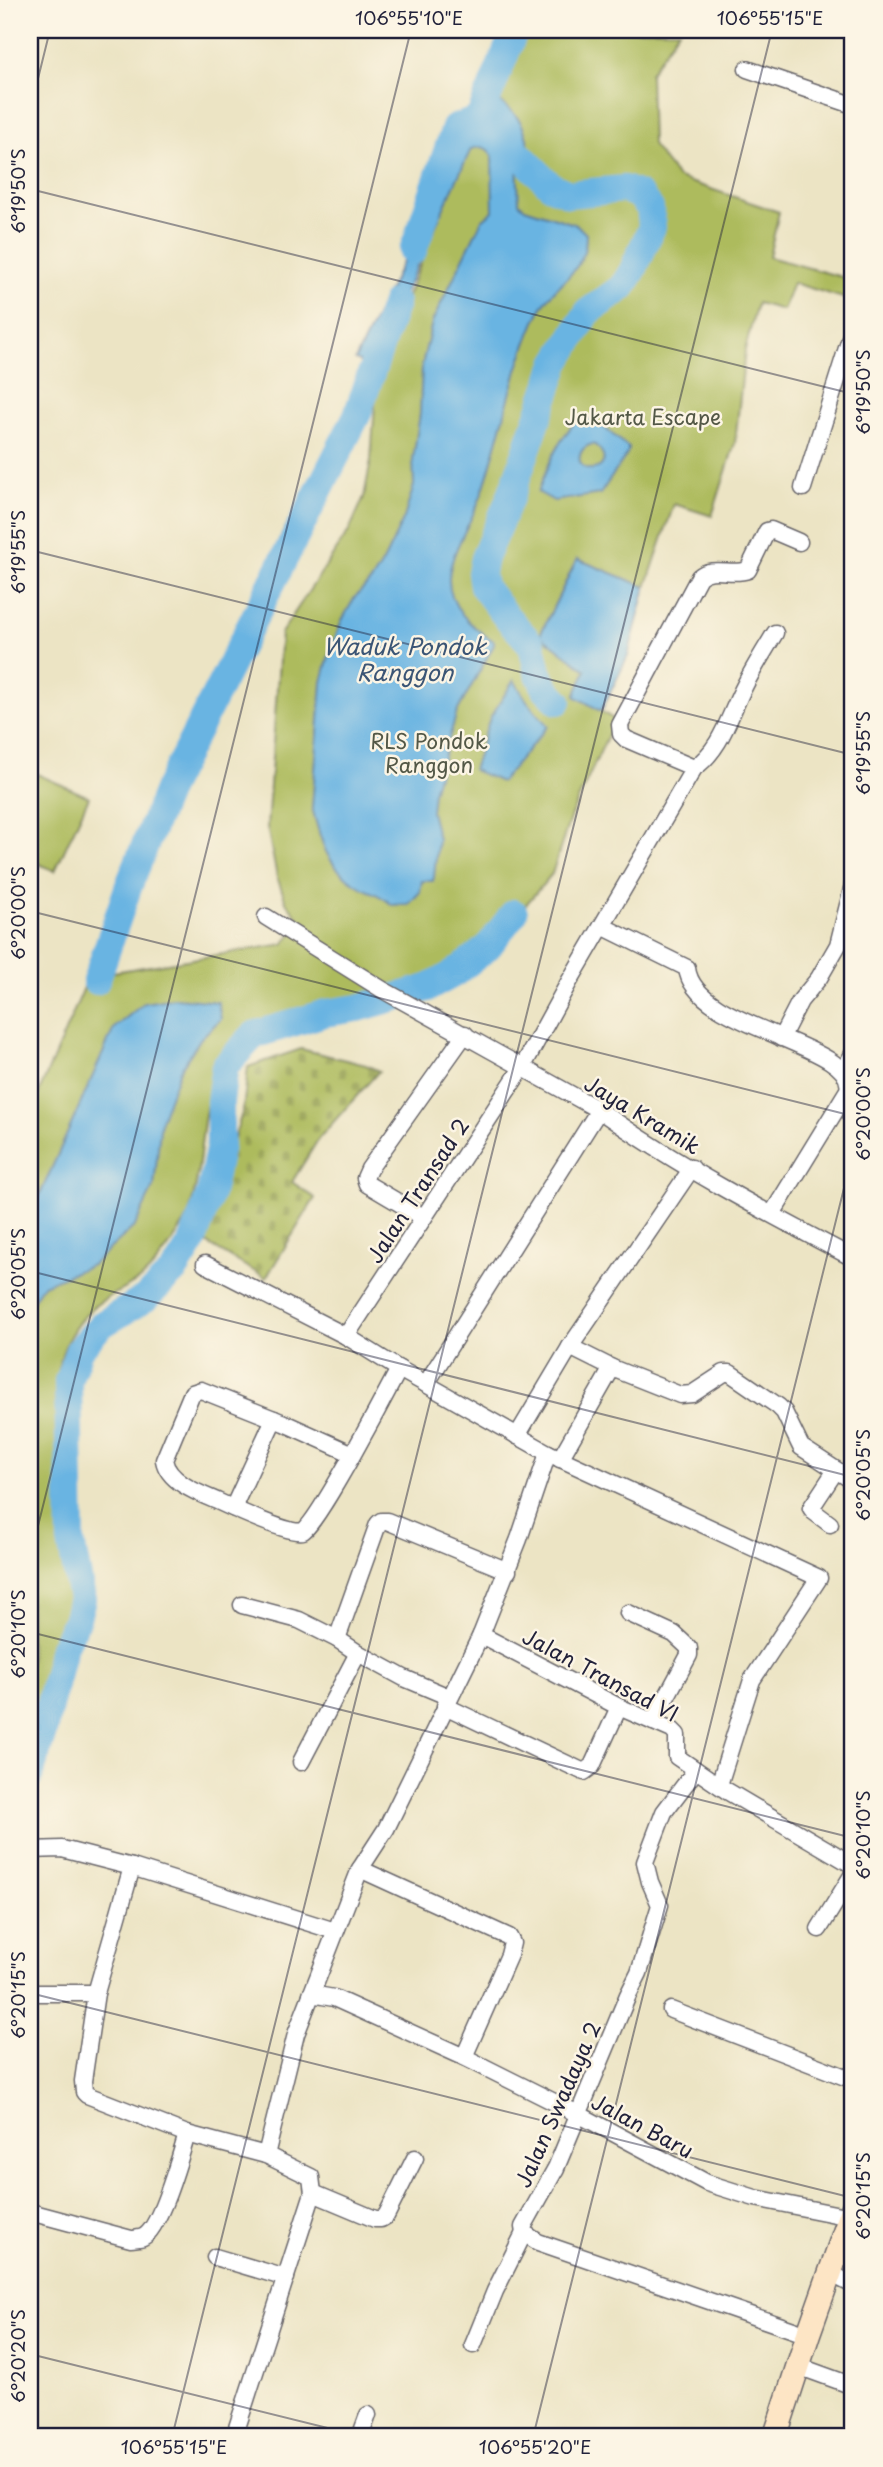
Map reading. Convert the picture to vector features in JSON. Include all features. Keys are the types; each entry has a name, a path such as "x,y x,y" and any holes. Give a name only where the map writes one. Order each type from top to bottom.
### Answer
{"main road":[{"path":"775,2437 852,2212"}],"street":[{"path":"747,69 853,105"},
{"path":"803,488 849,364 853,329"},
{"path":"694,768 626,739 621,734 621,725 699,577 708,571 748,570 767,531 771,530 799,542"},
{"name":"Jalan Transad 2","path":"346,1336 522,1068 694,768 713,750 745,685 775,633"},
{"path":"781,1038 800,1001 819,978 838,945 853,885"},
{"name":"Jaya Kramik","path":"266,917 383,990 465,1034 598,1110 692,1168 853,1258"},
{"path":"602,926 687,968 690,981 700,995 737,1019 823,1056 849,1079 848,1090 772,1214"},
{"path":"423,1217 367,1184 365,1178 465,1034"},
{"path":"843,1071 853,1054"},
{"path":"426,1384 598,1110"},
{"path":"517,1436 570,1347 692,1168"},
{"path":"205,1264 346,1336 554,1456 818,1578 752,1680 719,1785"},
{"path":"570,1347 612,1368 680,1395 692,1394 724,1373 730,1373 784,1412 801,1447 853,1481"},
{"path":"266,2155 296,2035 360,1869 386,1829 481,1634 554,1456 612,1368"},
{"path":"353,1454 201,1390 192,1393 164,1460 165,1467 175,1479 233,1508 294,1531 307,1530 353,1454 399,1369"},
{"path":"233,1508 274,1419"},
{"path":"830,1524 811,1508 836,1470"},
{"path":"337,1639 381,1521 387,1521 508,1571"},
{"path":"242,1605 299,1620 447,1702 584,1772 592,1766 619,1707"},
{"path":"628,1613 674,1634 689,1648 689,1655 653,1722"},
{"name":"Jalan Transad VI","path":"481,1634 619,1707 677,1734 677,1757 853,1865"},
{"path":"301,1762 358,1653"},
{"name":"Jalan Swadaya 2","path":"473,2346 495,2291 524,2233 523,2227 556,2168 639,1973 660,1905 645,1862 664,1812 696,1770"},
{"path":"30,1850 62,1849 132,1867 335,1931"},
{"path":"132,1867 96,1993 83,2081 84,2092 98,2101 187,2134 266,2155 311,2177 313,2193 234,2437"},
{"path":"360,1869 509,1937 512,1943 509,1955 464,2057"},
{"path":"818,1929 853,1874"},
{"path":"30,1993 96,1993"},
{"name":"Jalan Baru","path":"311,1994 334,1998 464,2057 707,2183 755,2198 852,2212"},
{"path":"671,2010 853,2080"},
{"path":"30,2212 131,2239 142,2238 150,2230 172,2182 187,2134"},
{"path":"313,2193 375,2219 381,2219 386,2216 415,2158"},
{"path":"524,2233 548,2246 808,2335"},
{"path":"215,2257 286,2278"},
{"path":"830,2273 853,2286"},
{"path":"799,2365 853,2386"},
{"path":"360,2437 368,2415"}],"green space":[{"name":"RLS Pondok Ranggon","path":"516,30 679,30 650,73 652,145 678,178 779,212 769,257 853,280 853,301 793,283 783,310 757,303 745,350 735,443 712,516 674,504 646,587 577,559 540,635 587,670 576,696 615,720 571,815 552,874 517,915 506,909 473,951 448,970 427,981 247,1031 230,1049 218,1070 210,1092 195,1189 186,1219 169,1247 148,1272 136,1282 101,1301 84,1316 71,1334 60,1361 56,1412 75,1594 73,1610 53,1651 30,1752 30,1113 89,976 284,944 301,921 286,902 277,877 267,827 281,633 349,531 364,497 371,460 376,390 387,345 444,206 494,98 494,82"},
{"path":"30,771 89,797 55,871 30,860"},
{"path":"301,1049 366,1065 379,1071 319,1138 292,1182 315,1198 266,1278 201,1240 243,1110 248,1067"}],"water":[{"name":"Waduk Pondok Ranggon","path":"498,47 507,50 494,82 494,97 520,121 531,154 517,163 519,203 525,208 577,225 586,234 585,248 576,268 547,299 531,331 515,376 482,493 454,556 449,578 457,607 470,623 494,641 494,645 457,712 433,792 431,812 438,839 433,881 422,881 420,892 409,904 392,905 339,871 326,852 318,831 312,807 322,682 342,620 355,597 372,580 383,562 404,518 414,485 413,459 420,414 422,365 432,322 482,220 493,211 492,155 485,148 471,149 370,367 355,360 465,133"},
{"path":"581,415 601,425 629,448 600,494 554,501 538,492 555,451","holes":["587,446 597,446 604,458 602,465 593,469 583,467 580,454"]},
{"path":"577,559 646,587 628,656 601,711 575,696 586,670 540,635"},
{"path":"514,680 548,726 501,782 473,770 490,718"},
{"path":"176,998 218,1002 221,1019 201,1038 180,1070 161,1120 154,1186 135,1226 92,1265 43,1285 30,1305 30,1217 114,1028 144,1003"}],"waterway":[{"path":"413,251 455,128 479,119 515,30"},
{"path":"497,132 551,186 569,194 624,189 639,195 650,208 652,227 623,287 588,312 557,363 510,498 484,558 481,573 483,586 532,645 538,672 546,689 558,701"},
{"path":"96,981 129,885 168,788 357,415 395,303"},
{"path":"30,1775 63,1647 76,1621 82,1599 71,1542 68,1381 79,1350 101,1325 146,1298 175,1270 192,1243 210,1194 220,1145 220,1101 225,1066 254,1035 325,1013 358,1008 428,988 455,973 487,948 514,913"}],"park label":[{"name":"Jakarta Escape","path":"643,416"}]}
